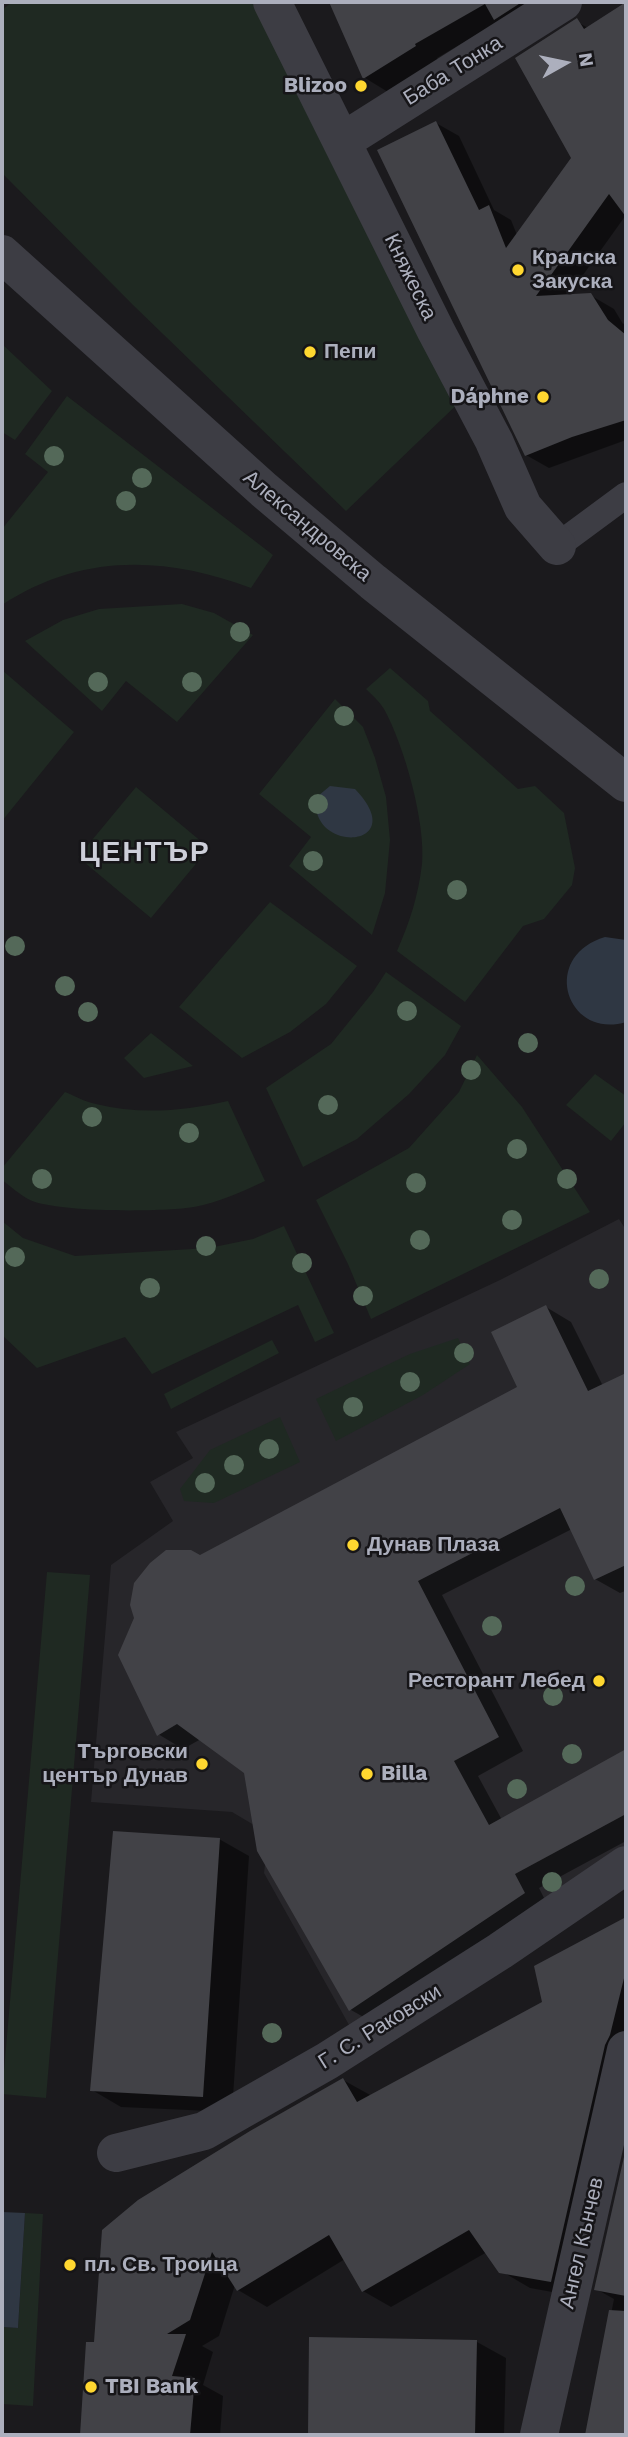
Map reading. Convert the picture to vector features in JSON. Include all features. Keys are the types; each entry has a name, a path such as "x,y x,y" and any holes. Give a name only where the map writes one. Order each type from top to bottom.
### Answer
{"street":[{"name":"Княжеска","path":"272,2 357,132 436,331 494,441 523,507 557,545"},
{"name":"Баба Тонка","path":"357,132 563,2"},
{"name":"Александровска","path":"2,254 264,491 373,582 626,783"},
{"name":"Г. С. Раковски","path":"116,2154 204,2130 262,2098 327,2061 488,1959 626,1865"},
{"name":"Ангел Кънчев","path":"539,2435 626,2050"}],"lane":[{"path":"557,545 626,495"}],"shaded area":[{"path":"12,2 272,2 468,394 346,511 133,305 2,173 2,10"},
{"path":"2,344 52,391 15,440 2,432"},
{"path":"67,396 273,555 251,588 187,570 124,565 93,568 62,576 32,588 2,605 2,529 48,472 25,454"},
{"path":"182,604 214,613 253,635 177,722 126,681 102,711 25,641 63,620 99,609"},
{"path":"390,668 428,701 430,711 518,789 535,786 564,813 575,868 572,885 544,919 523,926 465,1002 397,951 416,898 422,847 417,806 399,743 384,709 366,689"},
{"path":"2,670 74,732 2,821"},
{"path":"335,699 363,727 386,797 390,840 385,893 372,935 289,866 311,837 259,794"},
{"path":"136,787 209,848 151,918 78,857"},
{"path":"270,902 357,966 326,1004 290,1032 242,1058 179,1007"},
{"path":"386,972 461,1026 445,1055 409,1094 357,1139 303,1167 266,1088 331,1044"},
{"path":"151,1033 193,1066 144,1078 124,1058"},
{"path":"477,1055 522,1107 590,1212 371,1319 348,1264 316,1200 409,1148 459,1092"},
{"path":"595,1074 626,1096 626,1122 611,1141 566,1105"},
{"path":"65,1092 92,1103 145,1111 228,1101 265,1181 212,1202 179,1209 84,1209 41,1204 28,1199 2,1180 2,1168"},
{"path":"619,1219 626,1230 626,1865 358,2041 264,1873 268,1840 259,1828 232,1812 91,1802 111,1565 173,1521 150,1482 193,1458 176,1432 500,1280"},
{"path":"2,1221 23,1238 75,1256 209,1248 253,1239 284,1226 334,1333 315,1342 298,1305 152,1374 125,1337 37,1368 2,1335"},
{"path":"458,1338 470,1364 423,1395 336,1441 316,1399 410,1354"},
{"path":"272,1340 279,1353 171,1409 164,1394"},
{"path":"280,1417 300,1462 214,1503 184,1501 180,1489 210,1450"},
{"path":"47,1572 90,1575 46,2098 2,2094"},
{"path":"25,2213 43,2214 33,2406 2,2404 2,2327 18,2328"}],"water":[{"path":"330,786 355,789 369,807 373,821 369,831 360,836 348,837 335,834 324,826 317,813 318,796"},
{"path":"605,937 626,940 626,1022 605,1024 589,1019 576,1008 569,994 567,977 572,961 585,947"},
{"path":"2,2212 25,2213 18,2328 2,2327"}],"building":[{"path":"329,2 522,2 494,20 485,4 415,44 416,46 363,79"},
{"path":"626,2 626,217 609,194 536,296 591,293 608,320 626,335 626,420 572,437 525,456 377,150 436,121 479,210 489,205 506,248 571,158 515,58 577,18 584,29"},
{"path":"546,1305 588,1391 626,1373 626,1565 594,1580 560,1508 418,1581 499,1737 454,1761 489,1825 626,1749 626,1814 515,1874 525,1893 349,2011 257,1851 244,1773 177,1724 157,1736 118,1655 134,1618 130,1605 134,1583 150,1563 166,1550 191,1550 200,1555 517,1387 491,1332"},
{"path":"113,1831 220,1838 203,2097 90,2091"},
{"path":"626,1917 626,1970 610,2035 605,2045 551,2282 499,2273 469,2230 362,2292 329,2235 237,2291 212,2252 190,2320 167,2334 186,2334 172,2376 195,2378 190,2435 80,2435 86,2342 94,2342 102,2230 138,2200 343,2078 357,2102 542,2002 534,1966"},
{"path":"626,2148 626,2296 594,2290"},
{"path":"609,2310 626,2311 626,2435 585,2435"},
{"path":"309,2337 477,2340 475,2435 308,2435"}],"place":[{"name":"Blizoo","path":"361,86"},
{"name":"Кралска Закуска","path":"518,270"},
{"name":"Пепи","path":"310,352"},
{"name":"Dáphne","path":"543,397"},
{"name":"Дунав Плаза","path":"353,1545"},
{"name":"Ресторант Лебед","path":"599,1681"},
{"name":"Tърговски център Дунав","path":"202,1764"},
{"name":"Billa","path":"367,1774"},
{"name":"пл. Св. Троица","path":"70,2265"},
{"name":"TBI Bank","path":"91,2387"}],"district":[{"name":"ЦЕНТЪР","path":"145,853"}]}
